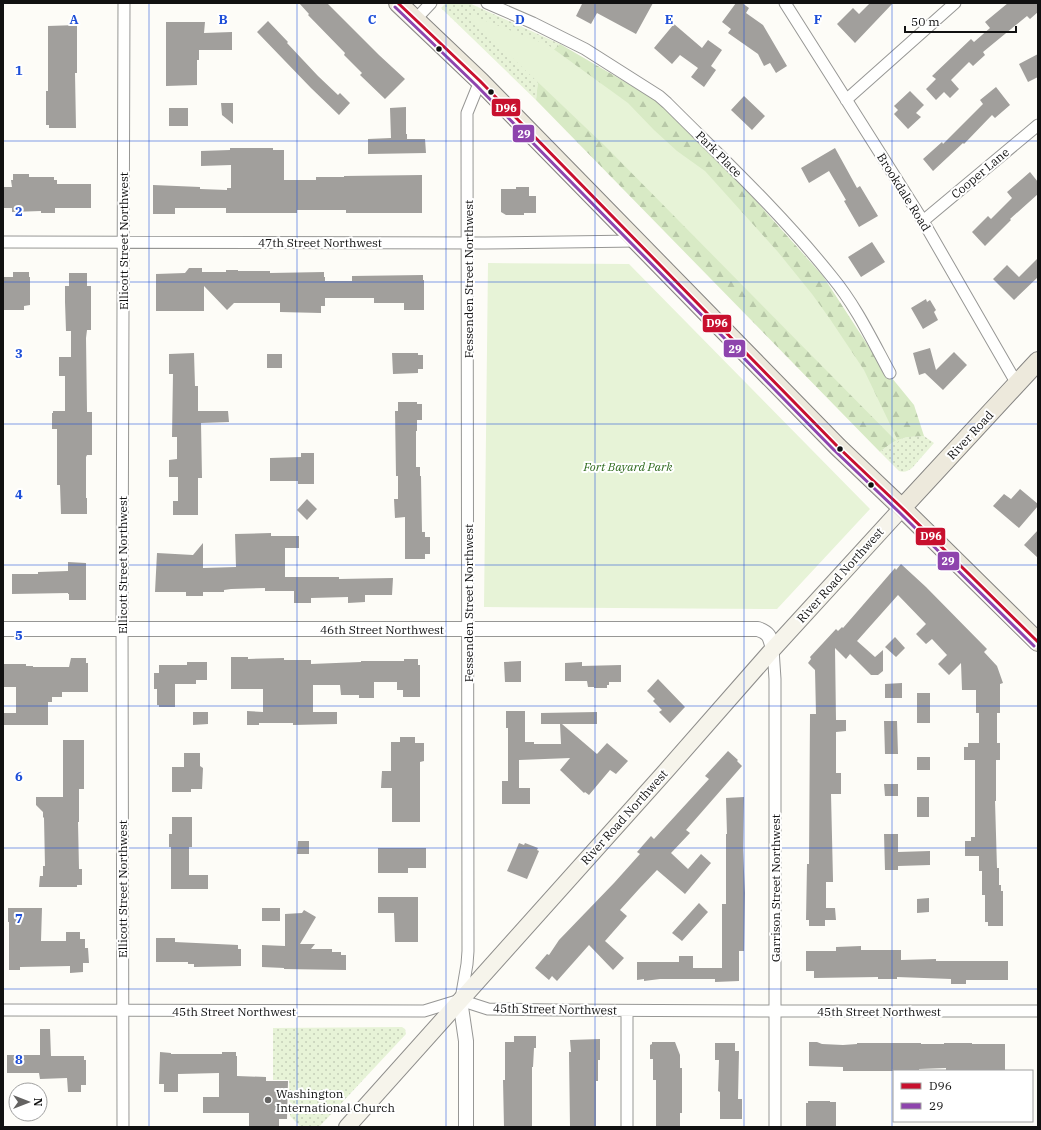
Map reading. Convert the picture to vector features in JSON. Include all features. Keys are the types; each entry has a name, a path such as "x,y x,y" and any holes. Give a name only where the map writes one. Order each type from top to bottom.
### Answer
{"main road":[{"path":"398,3 480,81 838,447 1038,642"},
{"name":"River Road","path":"902,508 1038,361"},
{"name":"River Road Northwest","path":"347,1127 773,649 881,529 902,508"}],"street":[{"name":"Ellicott Street Northwest","path":"123,1127 122,629 124,3"},
{"path":"415,20 431,3"},
{"name":"Park Place","path":"487,3 585,49 667,102 749,185 833,277 857,312 890,373"},
{"name":"Brookdale Road","path":"785,3 923,221 1017,384"},
{"path":"846,100 955,3"},
{"name":"Fessenden Street Northwest","path":"466,1127 466,1041 460,1000 468,951 467,113 480,81"},
{"name":"Cooper Lane","path":"923,221 1038,125"},
{"name":"47th Street Northwest","path":"3,242 468,243 637,241"},
{"name":"46th Street Northwest","path":"3,629 758,629 763,630 768,635 773,649"},
{"name":"Garrison Street Northwest","path":"773,649 775,687 775,1127"},
{"name":"45th Street Northwest","path":"3,1010 424,1011 460,1000 488,1009 627,1011 1038,1011"},
{"path":"627,1011 627,1127"}],"green space":[{"path":"446,3 469,3 560,44 540,61 536,100 441,8"},
{"path":"465,13 548,45 628,103 677,151 705,171 778,252 830,319 864,370 900,445 605,146"},
{"path":"560,44 663,104 732,174 823,276 878,361 914,405 924,436 900,439 880,452 536,100 540,61"},
{"name":"Fort Bayard Park","path":"488,263 629,264 870,509 777,609 484,607"},
{"path":"924,436 934,443 909,470 903,472 899,471 880,452 900,439"},
{"path":"402,1027 405,1029 406,1034 319,1127 301,1127 290,1116 289,1080 273,1080 273,1028"}],"building":[{"path":"299,3 327,3 405,79 385,99 360,75 362,73 308,15 309,14"},
{"path":"580,3 653,3 636,34 597,13 591,24 576,16 582,4"},
{"path":"736,3 742,3 749,8 746,13 763,25 787,66 776,73 770,63 764,66 758,54 728,33 731,29 722,22"},
{"path":"870,3 893,3 855,43 837,24 853,8 859,14"},
{"path":"1008,3 1038,3 1038,12 1030,19 1027,16 983,52 985,55 973,66 969,62 951,80 959,89 950,98 944,92 936,100 926,89 936,79 932,76 971,39 974,42 990,28 985,22"},
{"path":"268,21 318,76 338,95 340,93 350,103 339,115 257,32"},
{"path":"166,22 205,22 204,33 232,32 232,50 199,50 199,60 197,60 197,85 166,86"},
{"path":"674,24 702,48 708,40 722,50 711,66 716,70 704,87 691,77 698,68 680,55 672,64 654,48"},
{"path":"77,25 77,73 75,73 76,128 49,128 49,125 46,125 46,91 48,91 48,26"},
{"path":"1038,54 1038,77 1028,82 1019,64"},
{"path":"996,87 1010,105 995,118 992,115 964,144 963,143 933,171 923,159 942,142 943,144 983,104 980,100"},
{"path":"910,91 924,105 916,113 921,117 908,129 894,114 898,110 894,106"},
{"path":"744,96 765,116 752,130 731,110"},
{"path":"221,103 233,103 233,124 222,115"},
{"path":"406,107 407,139 425,139 426,153 368,154 368,139 391,138 390,108"},
{"path":"169,108 188,108 188,126 169,126"},
{"path":"230,148 273,148 273,150 284,150 284,180 316,180 316,177 422,175 422,213 346,213 346,210 297,210 297,213 226,213 226,208 175,208 175,214 153,214 153,185 200,187 200,189 227,190 227,188 231,188 231,165 201,166 201,151 230,150"},
{"path":"835,148 857,188 860,186 878,216 859,227 844,201 846,200 829,171 809,183 801,168"},
{"path":"1030,172 1038,182 1038,194 1010,219 1011,220 985,246 972,232 988,216 991,219 1012,198 1007,192"},
{"path":"13,174 29,174 29,177 54,177 54,180 57,180 57,184 91,184 91,208 55,208 55,213 41,213 41,211 12,212 12,208 3,208 3,187 12,187 11,180 13,180"},
{"path":"516,187 529,187 529,196 536,196 536,213 506,215 501,212 501,189 516,189"},
{"path":"872,242 885,262 861,277 848,257"},
{"path":"1038,258 1038,277 1014,300 993,279 1007,265 1019,277"},
{"path":"189,268 202,268 202,272 226,272 226,270 238,270 270,271 270,273 324,272 325,281 352,281 352,276 423,275 424,310 404,310 404,303 374,303 374,298 325,298 325,306 321,306 321,313 280,312 280,303 234,303 227,310 204,286 204,311 156,311 156,274 185,273"},
{"path":"13,272 29,272 30,305 24,306 24,310 3,310 3,277 13,277"},
{"path":"69,273 87,273 87,286 91,286 91,330 87,330 86,338 87,412 92,412 92,455 87,455 86,457 87,514 61,514 60,485 57,485 57,429 52,429 53,411 65,411 65,376 59,376 59,357 71,357 71,331 66,331 65,302 65,286 69,286"},
{"path":"926,299 927,302 930,300 936,310 934,312 938,320 923,329 911,308"},
{"path":"930,348 936,370 954,352 967,365 943,390 925,373 919,375 913,353"},
{"path":"194,353 195,386 198,386 198,411 228,411 229,422 201,423 202,478 198,478 198,515 173,515 173,501 178,501 178,477 169,477 169,460 177,459 177,437 172,437 173,374 169,374 169,354"},
{"path":"392,353 418,353 418,355 423,355 423,369 418,369 418,373 393,374"},
{"path":"267,354 282,354 282,368 267,368"},
{"path":"398,402 417,402 417,404 422,404 422,420 417,420 416,467 420,467 421,476 422,532 425,532 425,537 430,537 430,554 425,554 425,559 405,559 405,517 395,518 394,499 398,499 398,476 396,476 395,411 398,411"},
{"path":"301,453 314,453 314,484 298,484 298,481 270,481 270,458 301,457"},
{"path":"1020,489 1038,504 1038,506 1019,528 993,506 1004,494 1011,499"},
{"path":"307,499 317,509 307,520 297,510"},
{"path":"1038,530 1038,558 1024,545"},
{"path":"271,533 271,536 299,536 299,548 285,548 285,577 339,577 339,579 393,578 392,595 365,595 365,602 348,603 348,597 311,598 311,603 294,603 294,591 265,591 265,588 231,589 224,590 224,592 203,592 203,596 186,596 186,592 155,592 157,553 193,555 203,543 203,568 236,567 235,534"},
{"path":"68,562 86,563 86,600 69,600 68,593 12,594 12,574 38,574 38,572 68,571"},
{"path":"901,564 926,587 987,649 984,652 997,666 1003,683 1000,684 1000,713 997,713 997,743 1000,743 1000,760 996,760 995,801 997,868 999,868 999,885 1001,885 1001,891 1003,891 1003,926 988,926 988,922 985,922 985,895 982,895 982,871 979,871 979,856 965,856 965,841 971,841 971,837 975,837 975,760 964,760 964,747 968,747 968,743 979,743 979,713 976,713 976,690 962,690 961,663 949,675 938,664 947,655 932,639 926,644 916,634 926,624 898,595 857,641 875,657 883,650 883,671 878,675 871,675 850,654 846,659 835,648 836,720 846,720 846,731 836,732 836,773 841,773 841,794 831,794 833,882 826,882 826,908 835,908 836,920 825,920 825,926 809,926 809,920 806,920 807,864 809,864 810,714 816,714 815,670 808,663 811,659 810,657 836,629 838,631 842,627 843,628 895,568 896,570"},
{"path":"895,637 905,648 896,657 885,647"},
{"path":"231,657 248,657 248,659 284,658 284,660 311,660 311,664 361,661 404,661 404,659 418,659 418,665 420,665 420,697 403,697 403,690 397,690 397,682 374,682 374,698 359,698 359,695 341,695 340,685 313,685 313,712 337,712 337,724 293,725 293,723 259,723 259,725 247,725 247,711 263,712 263,689 231,689"},
{"path":"71,658 86,658 86,663 88,663 88,692 62,692 62,697 52,697 52,702 48,702 48,725 3,725 3,713 16,713 16,687 3,687 3,664 26,664 26,666 33,667 69,667"},
{"path":"521,661 521,682 505,682 504,662"},
{"path":"187,662 207,662 207,680 196,680 196,684 175,684 175,707 159,707 159,705 157,705 157,689 154,689 154,673 159,673 159,665 187,665"},
{"path":"582,662 582,666 621,665 621,682 609,682 607,688 594,688 588,687 587,681 565,681 565,663"},
{"path":"658,679 685,707 670,723 659,712 662,710 653,701 655,699 647,691"},
{"path":"902,683 902,698 885,698 885,684"},
{"path":"917,693 930,693 930,723 917,723"},
{"path":"506,711 525,711 525,742 534,742 534,744 561,744 560,724 541,724 541,713 597,712 597,724 562,724 597,754 607,743 628,761 616,774 610,770 589,795 585,792 584,793 560,770 570,758 519,760 519,788 530,788 530,804 502,804 502,781 508,781 508,728 506,728"},
{"path":"193,712 208,712 208,724 193,725"},
{"path":"884,721 897,721 898,754 885,754"},
{"path":"400,737 415,737 415,743 424,743 424,761 420,762 420,822 392,822 392,788 381,788 382,771 391,771 391,742 400,742"},
{"path":"63,740 84,740 84,789 79,789 78,822 79,869 82,869 82,885 77,885 77,887 39,887 40,876 43,876 43,866 45,866 44,818 43,812 36,805 36,797 63,797"},
{"path":"728,751 742,766 686,830 690,833 671,853 688,869 701,854 711,863 685,894 657,870 639,889 620,910 627,916 605,941 624,958 613,970 589,945 557,981 552,976 549,980 535,968 547,954 549,955 559,940 640,854 637,852 651,836 654,839 709,779 705,776"},
{"path":"184,753 200,753 200,766 203,768 202,789 191,789 191,792 172,792 172,767 184,767"},
{"path":"917,757 930,757 930,770 917,770"},
{"path":"884,784 898,784 898,796 885,796"},
{"path":"744,797 744,951 739,951 739,981 715,982 715,979 637,980 637,962 679,962 679,956 693,956 693,968 722,968 722,904 726,904 726,798"},
{"path":"917,797 929,797 929,817 917,817"},
{"path":"172,817 192,817 192,847 189,847 189,875 208,875 208,889 171,889 171,847 169,847 169,834 172,834"},
{"path":"884,834 898,834 898,852 930,851 930,865 898,866 898,870 885,870"},
{"path":"298,841 309,841 309,854 297,854"},
{"path":"519,843 524,845 525,843 538,848 537,850 539,851 527,879 507,871"},
{"path":"378,848 426,848 426,868 408,868 408,873 378,873"},
{"path":"378,897 418,897 418,942 395,942 394,913 378,913"},
{"path":"929,898 929,912 917,913 917,899"},
{"path":"699,903 708,912 682,941 672,933"},
{"path":"8,908 42,908 41,941 66,941 66,932 80,932 80,939 85,939 85,948 88,948 89,963 83,963 83,972 70,973 70,966 20,967 20,970 9,970"},
{"path":"262,908 280,908 280,921 262,921"},
{"path":"304,910 316,917 300,944 315,944 311,949 332,949 332,952 341,952 341,955 346,955 346,970 284,969 262,967 262,945 285,946 285,914 302,913"},
{"path":"156,938 175,938 175,942 238,945 238,949 241,949 241,966 194,967 194,964 188,964 188,962 156,962"},
{"path":"861,946 861,950 901,950 901,960 936,959 936,961 1008,961 1008,980 966,980 966,984 951,984 951,979 897,977 897,979 878,979 878,977 814,978 814,971 806,971 806,951 836,951 836,947"},
{"path":"40,1029 50,1029 51,1056 84,1056 84,1060 86,1060 86,1085 81,1085 81,1092 68,1092 67,1078 40,1079 39,1073 7,1073 7,1055 40,1055"},
{"path":"514,1036 536,1036 536,1048 534,1048 532,1067 532,1127 504,1127 503,1080 505,1080 505,1042 514,1042"},
{"path":"600,1039 598,1081 596,1081 596,1127 570,1127 570,1040"},
{"path":"652,1042 675,1042 680,1055 680,1068 682,1068 682,1113 680,1113 680,1127 656,1127 656,1080 653,1080 653,1059 650,1059 650,1045"},
{"path":"809,1042 843,1045 857,1043 1005,1044 1005,1070 946,1070 946,1068 893,1071 843,1071 843,1067 809,1066"},
{"path":"715,1043 735,1043 735,1051 739,1051 738,1099 742,1099 742,1119 720,1119 720,1092 718,1091 719,1060 715,1060"},
{"path":"160,1052 171,1054 222,1054 222,1052 236,1052 237,1076 266,1077 266,1081 288,1081 287,1119 279,1119 279,1127 249,1127 249,1113 203,1113 203,1097 219,1097 219,1073 178,1074 178,1092 164,1092 164,1084 159,1084"},
{"path":"808,1101 836,1102 836,1127 806,1127 806,1103 808,1103"}],"transit line":[{"name":"D96","path":"398,3 480,81 838,447 1038,642"},
{"name":"29","path":"395,7 476,85 834,450 899,512 1034,646"}],"place":[{"name":"Washington International Church","path":"268,1100"}]}
